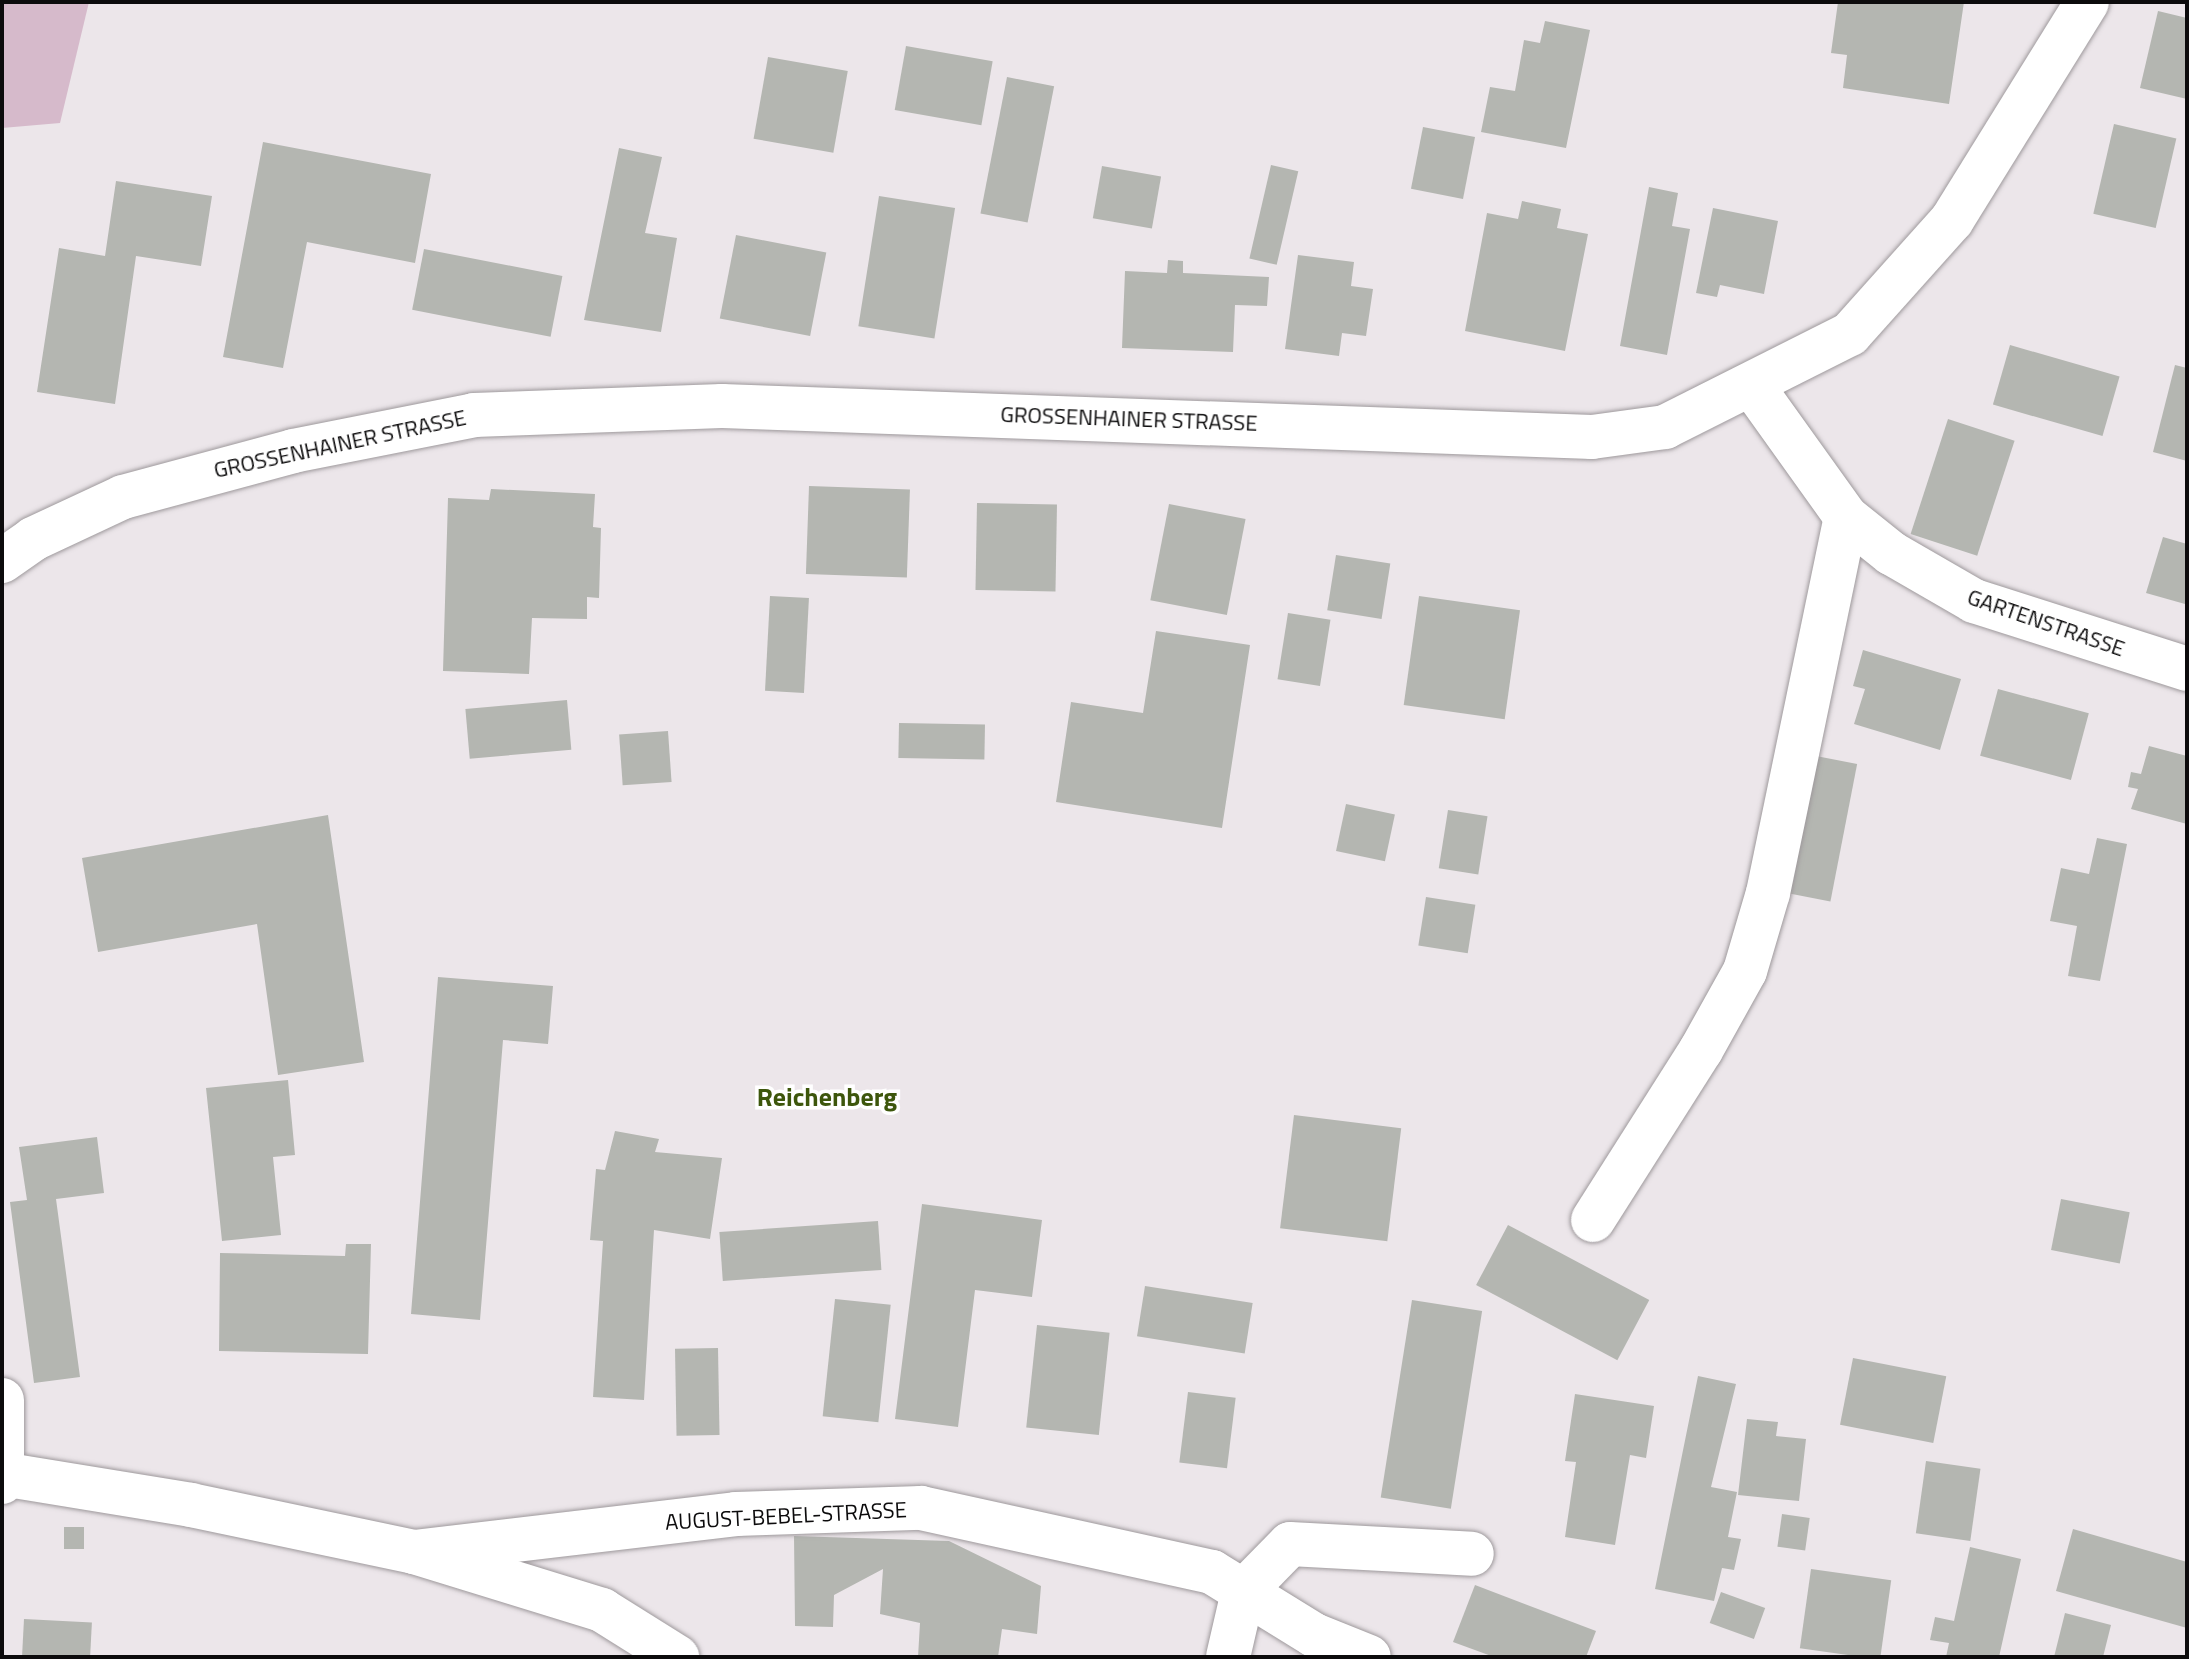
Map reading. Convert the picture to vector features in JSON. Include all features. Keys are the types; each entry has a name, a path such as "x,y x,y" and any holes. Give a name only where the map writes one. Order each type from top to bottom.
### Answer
{"street":[{"name":"GROSSENHAINER STRASSE","path":"2,561 33,539 123,497 293,451 474,415 722,406 1592,437 1665,427 1753,387 1850,334 1952,220 2087,2"},
{"name":"GARTENSTRASSE","path":"1753,387 1846,517 1891,553 1974,601 2187,669"},
{"path":"1593,1220 1701,1050 1745,971 1768,893 1846,517"},
{"path":"2,1400 3,1476"},
{"name":"AUGUST-BEBEL-STRASSE","path":"3,1476 191,1505 414,1552 602,1610 677,1657"},
{"name":"AUGUST-BEBEL-STRASSE","path":"414,1552 736,1514 921,1508 1212,1572 1314,1635 1369,1657"},
{"path":"1228,1657 1243,1592 1290,1544 1472,1554"}],"shaded area":[{"path":"2,2 89,2 60,123 2,128"}],"building":[{"path":"1838,2 1964,2 1949,104 1843,88 1847,55 1831,53"},
{"path":"2158,11 2187,18 2187,99 2140,88"},
{"path":"1545,21 1590,30 1566,148 1481,132 1490,87 1515,91 1524,40 1540,43"},
{"path":"906,46 993,61 981,125 895,110"},
{"path":"768,57 848,71 833,153 754,139"},
{"path":"1007,77 1054,86 1028,223 980,213"},
{"path":"2114,124 2176,138 2156,228 2093,214"},
{"path":"1423,127 1475,137 1463,199 1411,189"},
{"path":"263,142 431,174 415,263 307,242 283,368 223,357"},
{"path":"619,148 662,157 645,233 677,238 661,332 584,320"},
{"path":"1271,165 1298,171 1277,265 1249,259"},
{"path":"1102,166 1161,176 1152,229 1093,218"},
{"path":"116,181 212,196 201,266 136,256 115,404 37,392 59,248 105,256"},
{"path":"1649,187 1678,193 1672,226 1690,229 1667,355 1620,346"},
{"path":"879,196 955,208 934,338 858,326"},
{"path":"1522,201 1561,209 1557,228 1588,234 1565,351 1465,331 1487,213 1518,219"},
{"path":"1713,208 1778,221 1764,294 1720,285 1717,297 1696,293"},
{"path":"736,235 826,253 810,336 720,318"},
{"path":"424,249 562,276 551,337 412,310"},
{"path":"1298,255 1354,262 1351,286 1373,289 1366,336 1342,333 1339,356 1285,349"},
{"path":"1168,260 1183,261 1183,273 1269,277 1267,306 1235,305 1233,352 1122,348 1125,271 1167,273"},
{"path":"2010,345 2120,376 2102,436 1993,405"},
{"path":"2175,365 2187,368 2187,461 2153,452"},
{"path":"1948,419 2015,441 1977,556 1911,534"},
{"path":"809,486 910,490 907,577 806,574"},
{"path":"491,489 595,494 593,527 601,528 599,598 587,597 587,619 532,618 529,674 443,671 448,498 489,500"},
{"path":"977,503 1057,504 1055,591 975,590"},
{"path":"1169,504 1246,519 1227,615 1150,600"},
{"path":"2163,537 2187,544 2185,604 2146,593"},
{"path":"1336,555 1390,564 1382,619 1327,610"},
{"path":"770,596 809,598 804,693 765,691"},
{"path":"1419,596 1520,610 1505,719 1404,705"},
{"path":"1288,613 1330,620 1320,686 1278,679"},
{"path":"1156,631 1250,645 1222,828 1056,802 1071,702 1143,713"},
{"path":"1863,650 1961,679 1940,750 1854,724 1865,689 1853,686"},
{"path":"1998,689 2089,713 2071,780 1980,756"},
{"path":"567,700 571,750 470,759 465,709"},
{"path":"899,723 985,725 984,759 898,758"},
{"path":"668,731 672,782 623,785 619,734"},
{"path":"2149,746 2187,756 2187,824 2131,809 2138,789 2128,787 2131,772 2141,774"},
{"path":"1811,755 1857,764 1830,901 1784,892"},
{"path":"1346,804 1395,814 1385,861 1336,851"},
{"path":"1448,810 1488,816 1478,875 1439,868"},
{"path":"328,815 364,1062 278,1075 257,924 98,952 82,858"},
{"path":"2097,838 2127,844 2100,981 2068,976 2077,926 2050,921 2061,868 2089,874"},
{"path":"1426,897 1475,905 1468,953 1418,945"},
{"path":"438,977 553,986 548,1044 503,1040 480,1320 411,1314"},
{"path":"288,1080 295,1155 273,1157 281,1235 222,1241 206,1088"},
{"path":"1294,1115 1401,1128 1387,1241 1280,1228"},
{"path":"615,1131 659,1139 655,1152 722,1158 710,1239 654,1230 644,1400 593,1397 603,1241 590,1240 596,1169 605,1170"},
{"path":"97,1137 104,1193 56,1199 80,1377 34,1383 10,1202 27,1200 19,1147"},
{"path":"2061,1199 2130,1212 2120,1263 2051,1250"},
{"path":"922,1204 1042,1220 1032,1297 975,1290 958,1427 895,1419"},
{"path":"878,1221 881,1270 723,1281 719,1232"},
{"path":"1508,1225 1649,1300 1617,1360 1476,1285"},
{"path":"346,1244 371,1244 368,1354 219,1351 220,1253 345,1256"},
{"path":"1145,1286 1253,1303 1245,1353 1137,1336"},
{"path":"835,1299 891,1305 878,1422 823,1416"},
{"path":"1412,1300 1482,1311 1451,1509 1381,1498"},
{"path":"1037,1325 1110,1333 1099,1435 1026,1427"},
{"path":"718,1348 720,1435 677,1436 675,1349"},
{"path":"1853,1358 1946,1376 1933,1443 1840,1425"},
{"path":"1698,1376 1736,1384 1711,1487 1737,1492 1728,1537 1741,1539 1734,1570 1722,1568 1714,1601 1655,1589"},
{"path":"1188,1392 1236,1398 1227,1468 1179,1462"},
{"path":"1575,1394 1654,1406 1646,1458 1630,1455 1615,1545 1565,1537 1576,1462 1565,1461"},
{"path":"1747,1419 1778,1422 1776,1436 1806,1439 1799,1501 1738,1495"},
{"path":"1926,1461 1980,1469 1970,1541 1916,1533"},
{"path":"1782,1514 1810,1518 1805,1551 1777,1547"},
{"path":"64,1527 84,1527 84,1549 64,1549"},
{"path":"2073,1529 2187,1562 2187,1628 2056,1591"},
{"path":"794,1536 949,1541 1041,1586 1037,1634 1002,1629 998,1657 918,1657 920,1623 880,1614 883,1569 834,1595 833,1627 795,1626"},
{"path":"1970,1547 2021,1559 1999,1657 1946,1657 1949,1643 1930,1640 1935,1617 1954,1621"},
{"path":"1811,1569 1891,1580 1880,1657 1800,1648"},
{"path":"1475,1585 1596,1631 1586,1657 1494,1657 1453,1642"},
{"path":"1721,1592 1765,1608 1754,1639 1710,1623"},
{"path":"2065,1613 2111,1625 2103,1657 2054,1657"},
{"path":"24,1619 92,1623 90,1657 22,1657"}],"district":[{"name":"Reichenberg","path":"827,1097"}]}
